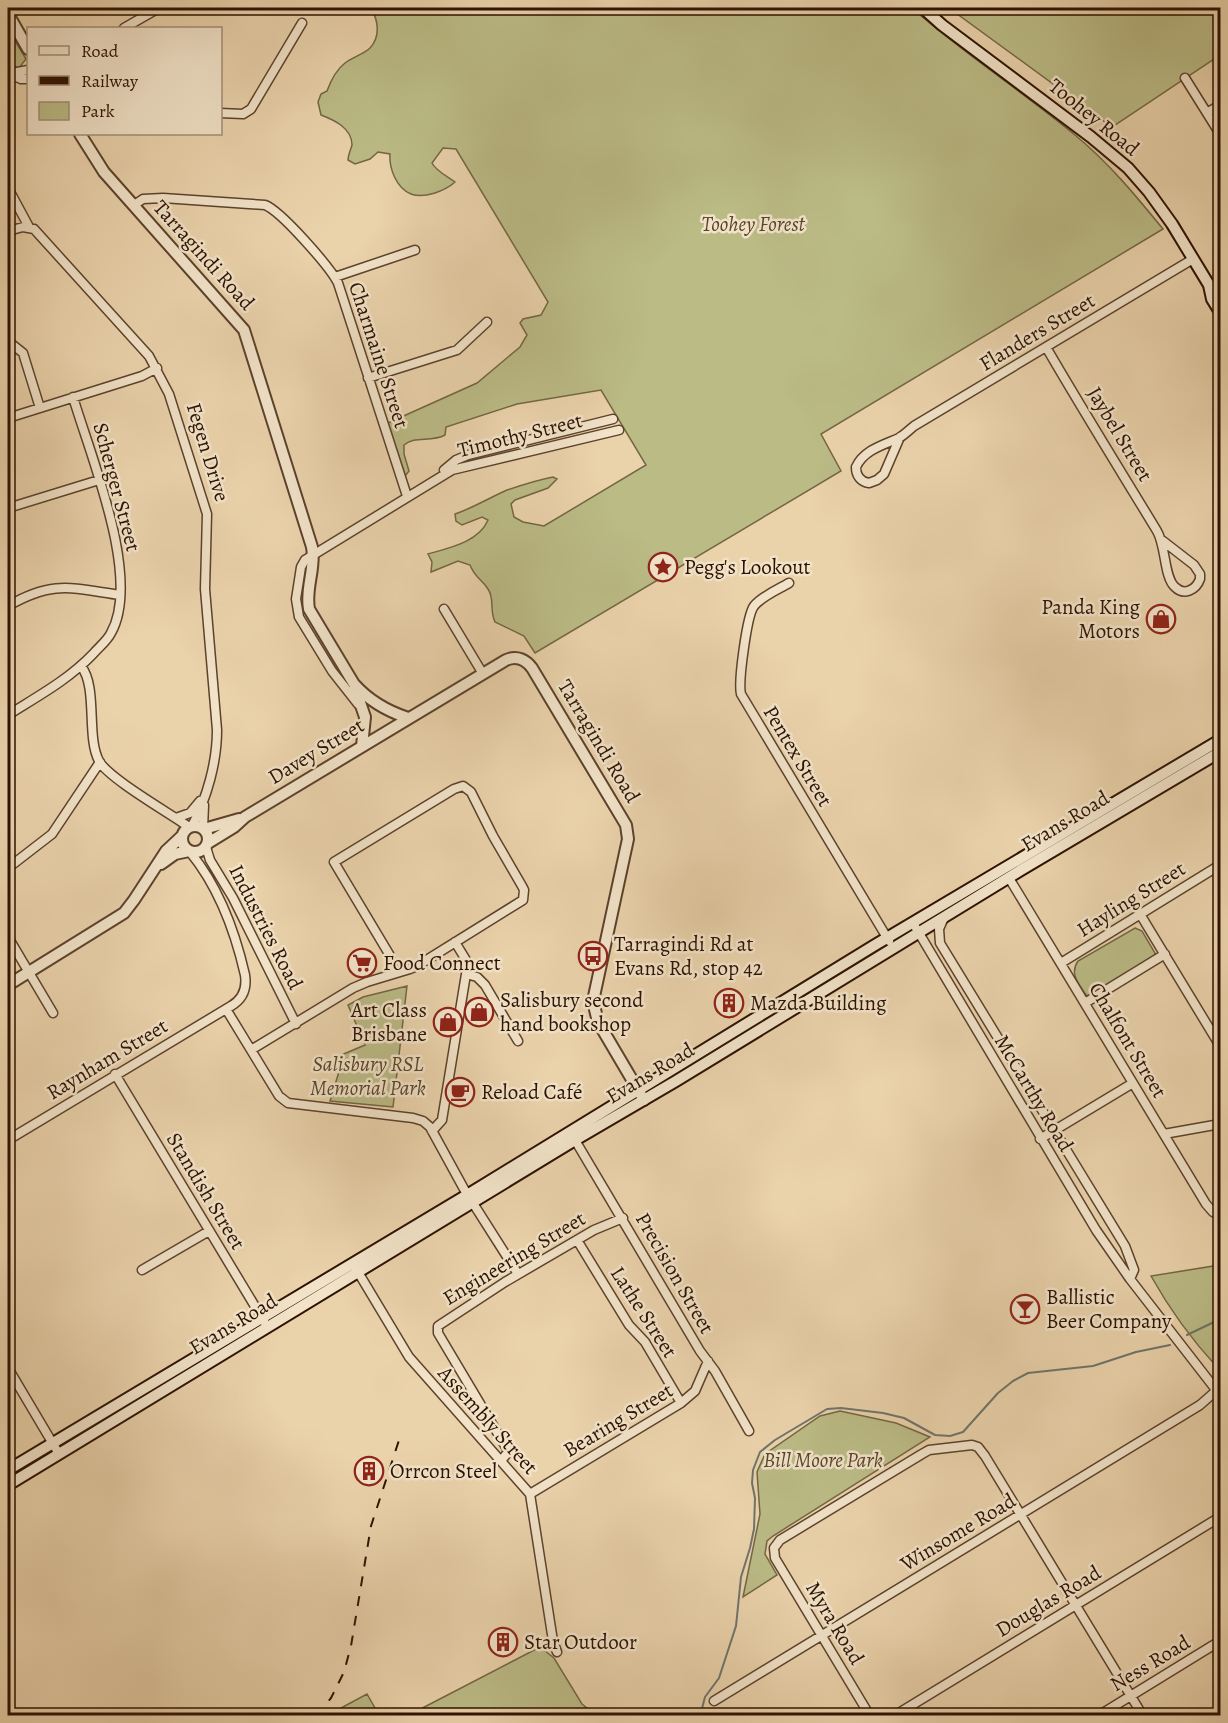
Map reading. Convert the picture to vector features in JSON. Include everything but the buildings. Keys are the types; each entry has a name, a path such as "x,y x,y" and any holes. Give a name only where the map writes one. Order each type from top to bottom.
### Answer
{"main road":[{"name":"Toohey Road","path":"923,8 1128,168 1155,200 1209,285 1221,296"},
{"path":"8,14 25,36"},
{"name":"Tarragindi Road","path":"81,135 102,169 238,323 246,335 314,555 309,609 354,684 366,697 408,718 511,658 522,660 530,665 626,825 628,839 593,1001 598,1022 641,1095"},
{"name":"Toohey Road","path":"1209,285 1212,298 1221,312"},
{"name":"Tarragindi Road","path":"354,684 363,713 365,729 362,746"},
{"path":"363,713 379,705"},
{"name":"Davey Street","path":"207,845 245,817 408,718"},
{"name":"Evans Road","path":"641,1095 887,938 1221,740"},
{"name":"Evans Road","path":"8,1485 264,1323 470,1198 641,1095 943,920 1009,878 1221,752"},
{"name":"Davey Street","path":"204,829 245,817"},
{"path":"204,829 208,836 207,845 199,852 189,851 183,845 188,830 204,829"},
{"name":"Fegen Drive","path":"8,985 124,913 166,851 188,830"},
{"name":"Fegen Drive","path":"154,870 173,855 189,851"},
{"name":"Evans Road","path":"8,1470 264,1323"}],"street":[{"path":"126,27 159,8"},
{"path":"222,113 243,114 251,109 302,23"},
{"path":"8,73 27,70"},
{"path":"8,73 27,80"},
{"path":"1185,78 1221,134"},
{"path":"1207,113 1221,105"},
{"path":"8,188 29,227 8,231"},
{"name":"Charmaine Street","path":"134,205 143,199 163,198 265,205 277,212 335,277 407,496"},
{"name":"Fegen Drive","path":"29,227 38,232 149,356 157,368 169,394 207,514 205,589 217,730 216,750 205,796 204,829"},
{"path":"335,277 414,250"},
{"name":"Flanders Street","path":"900,437 881,477 869,483 861,480 856,472 858,462 881,444 900,437 914,426 1193,259"},
{"path":"368,378 457,350 487,322"},
{"path":"8,341 23,353 40,408"},
{"name":"Jaybel Street","path":"1046,347 1163,541 1172,584 1180,591 1189,591 1200,579 1198,569 1163,541"},
{"path":"8,418 142,376 157,368"},
{"name":"Scherger Street","path":"8,715 66,680 110,635 116,620 120,595 117,544 73,397"},
{"name":"Timothy Street","path":"314,555 432,480 456,460 613,420"},
{"name":"Timothy Street","path":"432,480 463,467 619,429"},
{"path":"8,508 99,480"},
{"path":"314,555 305,560 301,567 296,599 299,617 332,671 363,713"},
{"name":"Pentex Street","path":"789,583 753,607 740,680 741,694 894,949"},
{"path":"8,606 46,588 68,588 120,595"},
{"path":"444,609 483,674"},
{"path":"81,666 87,677 95,747 100,762 113,775 177,819 188,830"},
{"path":"8,868 52,834 100,762"},
{"path":"251,1050 360,985 417,966 520,903 524,895 522,886 471,792 463,786 454,789 334,862 388,954 395,973"},
{"path":"177,819 190,813 205,796"},
{"name":"Fegen Drive","path":"188,830 205,796"},
{"name":"Industries Road","path":"207,845 210,860 233,898 296,1024"},
{"name":"Industries Road","path":"189,851 222,903 244,969 246,982 240,999 226,1009"},
{"name":"Hayling Street","path":"1061,963 1220,867"},
{"name":"Chalfont Street","path":"1009,878 1206,1204 1213,1212 1221,1215"},
{"path":"1140,914 1221,1046"},
{"name":"McCarthy Road","path":"943,920 939,929 940,944 1125,1246 1134,1270 1130,1279"},
{"name":"McCarthy Road","path":"913,923 1096,1230 1130,1279 1219,1392"},
{"path":"8,937 53,1013"},
{"path":"432,1131 441,1123 445,1108 466,974 466,960 455,942"},
{"path":"1085,1003 1165,954"},
{"path":"466,974 477,977 485,985 518,1041"},
{"path":"226,1009 279,1096 288,1103 419,1119 427,1124 518,1274"},
{"name":"Raynham Street","path":"8,1140 226,1009"},
{"name":"Standish Street","path":"115,1074 264,1323"},
{"path":"1041,1139 1133,1083"},
{"path":"1164,1134 1221,1124"},
{"name":"Precision Street","path":"573,1136 749,1431"},
{"name":"Engineering Street","path":"501,1461 508,1452 507,1449 437,1329 441,1323 518,1274 594,1230 623,1218"},
{"path":"142,1270 209,1231"},
{"name":"Lathe Street","path":"577,1240 629,1325 645,1342 681,1403"},
{"name":"Assembly Street","path":"355,1268 409,1357 530,1494 553,1641 557,1652"},
{"name":"Bearing Street","path":"530,1494 681,1403 695,1391 708,1361"},
{"path":"8,1368 59,1454"},
{"name":"Winsome Road","path":"714,1701 1219,1392"},
{"name":"Myra Road","path":"870,1716 775,1558 774,1548 780,1540 922,1454 937,1449 972,1445 978,1447 1021,1514"},
{"path":"1021,1514 1143,1716"},
{"name":"Douglas Road","path":"894,1716 1221,1517"},
{"name":"Ness Road","path":"1098,1716 1221,1641"}],"green space":[{"name":"Toohey Forest","path":"371,8 912,8 1087,146 1122,180 1163,229 821,434 841,471 535,653 524,636 495,622 490,593 470,565 458,561 431,572 432,562 428,554 462,543 478,534 488,520 482,517 462,525 456,521 455,514 507,490 547,478 557,479 548,488 515,500 511,504 514,517 523,522 544,526 646,465 601,390 517,404 446,427 445,435 440,437 408,442 404,445 409,471 405,476 388,423 477,383 520,347 527,335 520,323 523,319 541,315 548,302 456,149 443,148 432,163 455,182 440,191 422,196 411,194 401,187 392,171 390,154 378,152 370,159 355,164 348,160 352,145 349,134 337,122 321,115 318,102 321,94 327,91 342,66 368,50 376,38 377,28"},
{"path":"949,8 1220,8 1220,55 1112,127"},
{"path":"8,29 26,59 19,68 8,65"},
{"path":"1135,928 1142,931 1155,953 1154,957 1089,996 1086,995 1075,975 1074,970 1078,961"},
{"name":"Salisbury RSL Memorial Park","path":"407,986 393,1107 330,1101 342,1062 339,1056 365,1045 348,1005 363,997"},
{"path":"1220,1265 1220,1365 1217,1367 1181,1324 1151,1276"},
{"name":"Bill Moore Park","path":"840,1411 896,1423 930,1437 767,1541 765,1554 777,1575 743,1597 760,1514 757,1472 765,1454 820,1416"},
{"path":"540,1647 554,1658 582,1704 596,1715 409,1715"},
{"path":"367,1694 379,1715 328,1715"}],"waterway":[{"path":"1187,1335 1214,1322 1220,1322"},
{"path":"700,1716 705,1697 719,1678 736,1626 741,1577 754,1529 753,1470 760,1452 775,1440 827,1409 841,1408 904,1418 935,1435 950,1436 963,1432 998,1393 1028,1373 1093,1366 1136,1352 1170,1345"}],"railway":[{"path":"316,1716 331,1698 344,1672 351,1646 371,1526 401,1434"}],"place":[{"name":"Pegg's Lookout","path":"663,567"},
{"name":"Panda King Motors","path":"1161,619"},
{"name":"Tarragindi Rd at Evans Rd, stop 42","path":"593,956"},
{"name":"Food Connect","path":"362,963"},
{"name":"Mazda Building","path":"729,1003"},
{"name":"Salisbury second hand bookshop","path":"479,1012"},
{"name":"Art Class Brisbane","path":"448,1022"},
{"name":"Reload Café","path":"460,1092"},
{"name":"Ballistic Beer Company","path":"1025,1309"},
{"name":"Orrcon Steel","path":"369,1471"},
{"name":"Star Outdoor","path":"503,1642"}]}
